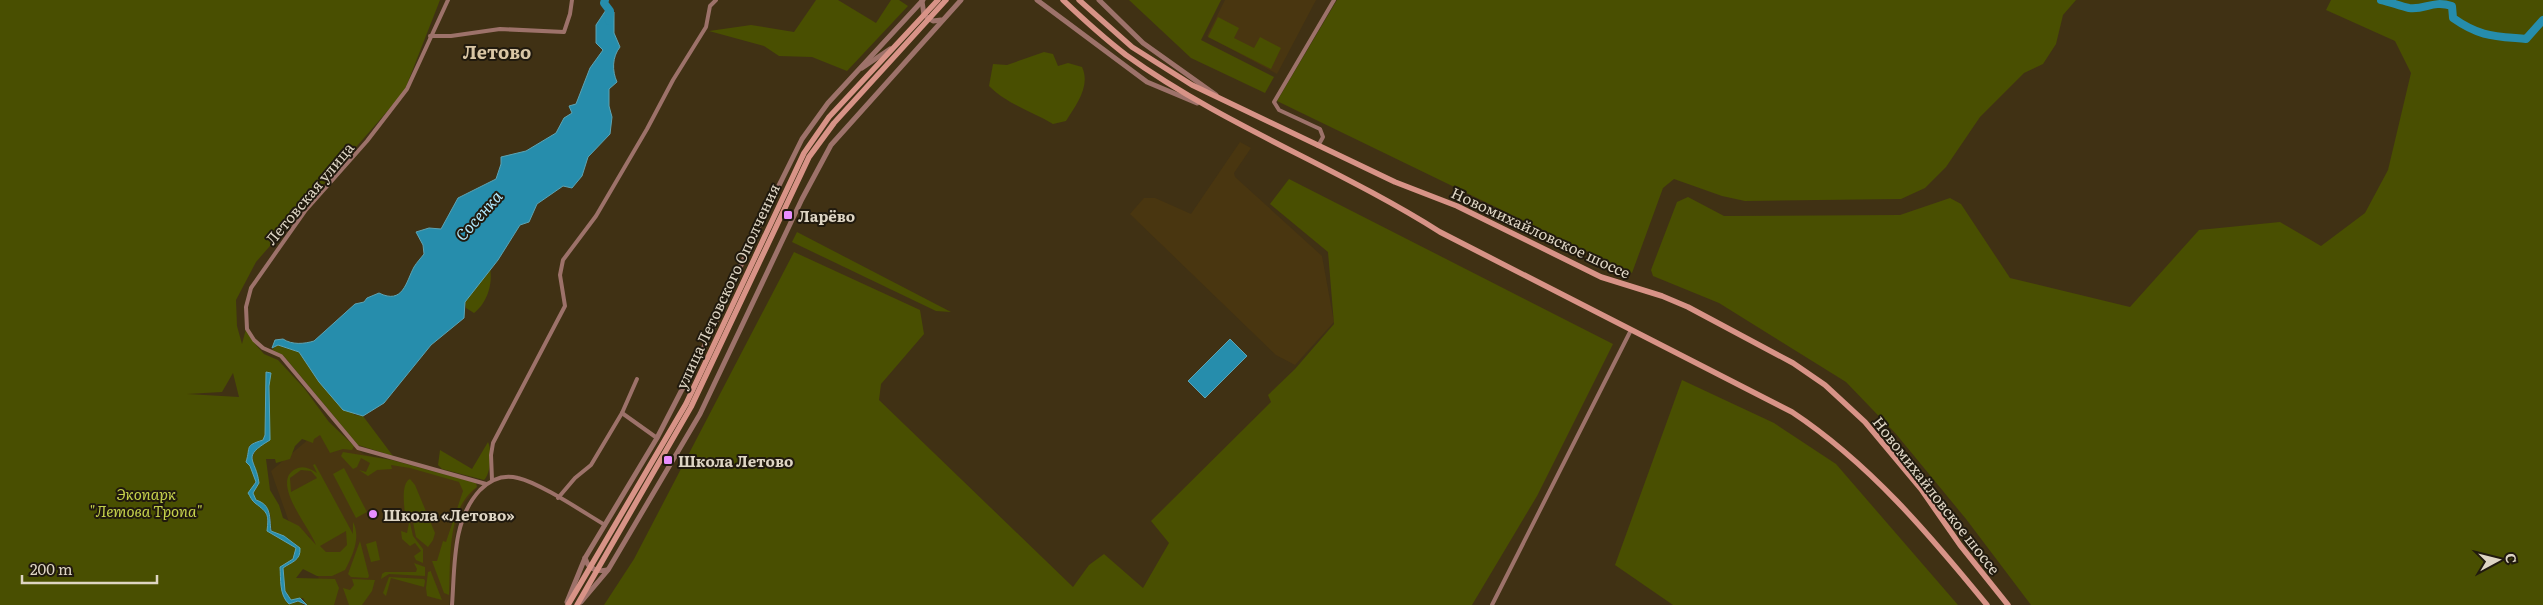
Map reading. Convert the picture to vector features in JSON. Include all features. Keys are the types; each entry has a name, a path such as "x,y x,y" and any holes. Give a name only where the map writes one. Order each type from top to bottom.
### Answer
{"main road":[{"name":"улица Летовского Ополчения","path":"567,605 594,569 691,407 809,157 834,123 926,17 938,0"},
{"name":"улица Летовского Ополчения","path":"577,605 594,569 686,404 804,153 829,117 897,44 946,0"},
{"name":"Новомихайловское шоссе","path":"1063,0 1125,54 1218,111 1386,198 1440,232 1756,392 1824,433 1869,473 1930,537 1987,605"},
{"name":"Новомихайловское шоссе","path":"1079,0 1149,59 1225,101 1394,182 1457,206 1601,277 1662,296 1688,307 1793,363 1824,385 1865,422 1921,489 1960,545 2008,605"}],"street":[{"name":"Летовская улица","path":"448,0 430,36 408,89 388,117 305,211 256,277 246,307 247,329 254,340 263,348 282,356 358,448 486,484"},
{"path":"430,36 450,36 500,29 564,32 572,0"},
{"path":"492,480 491,455 493,443 565,306 560,275 564,260 596,216 647,129 673,80 706,27 710,6 716,0"},
{"path":"923,0 926,17 942,20"},
{"path":"567,605 585,558 657,438 708,339 791,158 814,121 852,75 923,0"},
{"path":"577,605 608,570 700,414 802,199 832,145 961,0"},
{"path":"1037,0 1147,82 1218,111"},
{"path":"1099,0 1143,43 1225,101"},
{"path":"1318,146 1323,136 1320,129 1279,110 1274,102 1334,0"},
{"path":"852,75 897,44"},
{"path":"1492,605 1631,330"},
{"path":"558,498 575,478 591,466 622,413 637,379"},
{"path":"622,413 657,438"},
{"path":"452,605 460,526 469,502 492,480 506,476 517,478 558,498 605,525"},
{"path":"585,558 594,569 608,570"}],"shaded area":[{"path":"1225,0 1316,0 1277,74 1207,36"},
{"path":"1240,142 1251,148 1234,173 1235,177 1322,256 1334,322 1295,365 1276,355 1130,214 1144,198 1155,198 1191,214"},
{"name":"Школа «Летово»","path":"329,422 363,454 476,483 477,487 465,502 456,525 449,605 322,605 315,553 309,536 289,522 271,471"}],"green space":[{"name":"Экопарк \"Летова Тропа\"","path":"0,0 440,0 404,92 256,262 236,300 237,326 242,344 246,329 264,354 278,360 304,388 329,422 354,446 352,450 343,449 330,453 320,435 314,439 313,443 302,439 295,446 290,459 276,463 275,459 266,459 270,490 279,505 283,518 299,526 316,545 289,493 287,482 290,474 298,468 308,468 317,473 313,465 315,464 353,534 353,522 356,540 345,570 332,576 317,576 303,569 296,578 335,579 339,588 334,605 307,605 303,598 291,601 285,590 283,568 296,560 299,555 294,543 272,531 270,512 266,506 256,500 253,493 259,483 253,463 254,454 261,443 266,442 270,437 269,382 266,372 265,435 263,440 249,447 246,462 250,466 256,480 252,489 255,503 260,505 267,514 267,531 296,548 293,559 280,567 282,587 286,601 289,604 299,601 303,605 0,605","holes":["233,373 239,397 187,394 222,392","301,470 311,471 317,478 291,492 290,478","346,531 347,545 340,552 326,552 320,546"]},
{"path":"816,0 838,0 876,23 891,0 899,0 908,6 847,71 812,57 779,56 764,46 709,31 751,25 794,32"},
{"path":"1129,0 1221,0 1201,40 1274,77 1265,93 1191,58"},
{"path":"1337,0 2076,0 2063,15 2056,44 2043,64 2024,73 1980,117 1946,167 1925,188 1901,199 1745,201 1722,196 1674,179 1663,188 1632,273 1277,101"},
{"path":"2331,0 2543,0 2543,605 2031,605 1966,519 1896,434 1846,382 1719,303 1653,276 1651,270 1677,202 1688,197 1724,216 1900,215 1950,198 1961,204 2010,278 2130,307 2199,230 2280,222 2321,246 2365,213 2388,170 2411,73 2395,41 2326,10"},
{"path":"1218,17 1239,28 1234,38 1254,48 1260,37 1281,48 1271,69 1208,37"},
{"path":"1044,52 1053,54 1058,66 1068,63 1082,67 1085,81 1081,95 1066,121 1053,124 1011,103 989,86 993,64 1007,65"},
{"path":"1289,179 1613,344 1537,496 1472,605 604,605 634,559 794,252 920,310 924,334 881,384 879,400 1073,587 1089,565 1104,554 1143,588 1169,543 1151,521 1271,402 1268,395 1295,369 1334,324 1328,252 1270,204"},
{"path":"797,232 951,312 936,311 792,242"},
{"path":"490,268 491,280 486,299 474,313 466,308 465,302"},
{"path":"277,345 299,352 319,382 355,415 363,416 393,456 358,445 283,355 272,350"},
{"path":"1682,380 1774,423 1836,464 1958,605 1673,605 1615,565"},
{"path":"488,442 490,462 488,473 484,480 442,469 438,465 440,450 472,469"},
{"path":"343,452 392,460 476,483 477,487 460,508 455,522 452,536 449,595 444,593 432,561 437,561 443,541 446,542 463,491 459,482 410,468 391,465 392,469 377,470 368,476 359,470 366,472 370,463 361,458 357,467 353,469 341,456"},
{"path":"344,468 367,512 356,518 333,474"},
{"path":"410,479 415,485 435,533 428,547 416,537 413,522 405,514 404,489 407,481"},
{"path":"403,518 410,523 413,536 423,549 423,563 416,560 414,556 421,551 415,543 410,546 402,539 401,531 407,533 409,523 400,521"},
{"path":"360,541 368,578 351,577 348,574"},
{"path":"376,541 380,560 371,562 366,544"},
{"path":"414,563 425,567 425,576 389,574 381,579 382,574 385,572 416,572 417,569"},
{"path":"431,571 442,600 427,596 428,572"},
{"path":"389,577 424,579 424,587 391,578 386,596 383,593"},
{"path":"352,579 375,580 372,591 362,605 349,605 343,588 350,590 354,585"}],"water":[{"path":"606,10 614,12 614,33 620,47 615,55 614,64 617,82 609,89 609,106 612,117 610,134 588,157 582,176 572,188 563,186 537,204 529,222 520,225 498,260 465,302 464,318 431,345 384,403 363,416 343,410 319,382 299,352 278,345 272,348 275,340 283,339 298,343 314,341 355,304 364,302 367,298 379,293 387,296 399,294 406,285 414,267 424,254 423,245 416,232 429,228 441,229 458,198 496,179 501,164 501,157 526,151 556,133 564,118 572,113 569,106 576,104 590,68 603,50 596,43 596,25"},
{"path":"1230,339 1247,356 1205,398 1188,381"},
{"path":"266,372 271,373 269,386 270,440 255,451 253,455 252,459 259,483 253,493 256,500 267,508 270,516 271,531 284,536 300,548 299,556 283,568 285,591 291,600 300,598 307,605 298,601 289,604 282,592 280,567 293,559 296,548 267,531 267,514 253,501 248,493 256,482 250,466 246,462 249,447 263,440 265,435"}],"waterway":[{"name":"Сосенка","path":"605,0 604,3 610,11 609,21"},
{"name":"Сосенка","path":"2381,0 2409,8 2439,4 2452,6 2453,18 2471,29 2496,36 2526,39 2543,20"}],"place":[{"name":"Ларёво","path":"788,215"},
{"name":"Школа Летово","path":"668,460"},
{"name":"Школа «Летово»","path":"373,514"}],"district":[{"name":"Летово","path":"497,51"}]}
